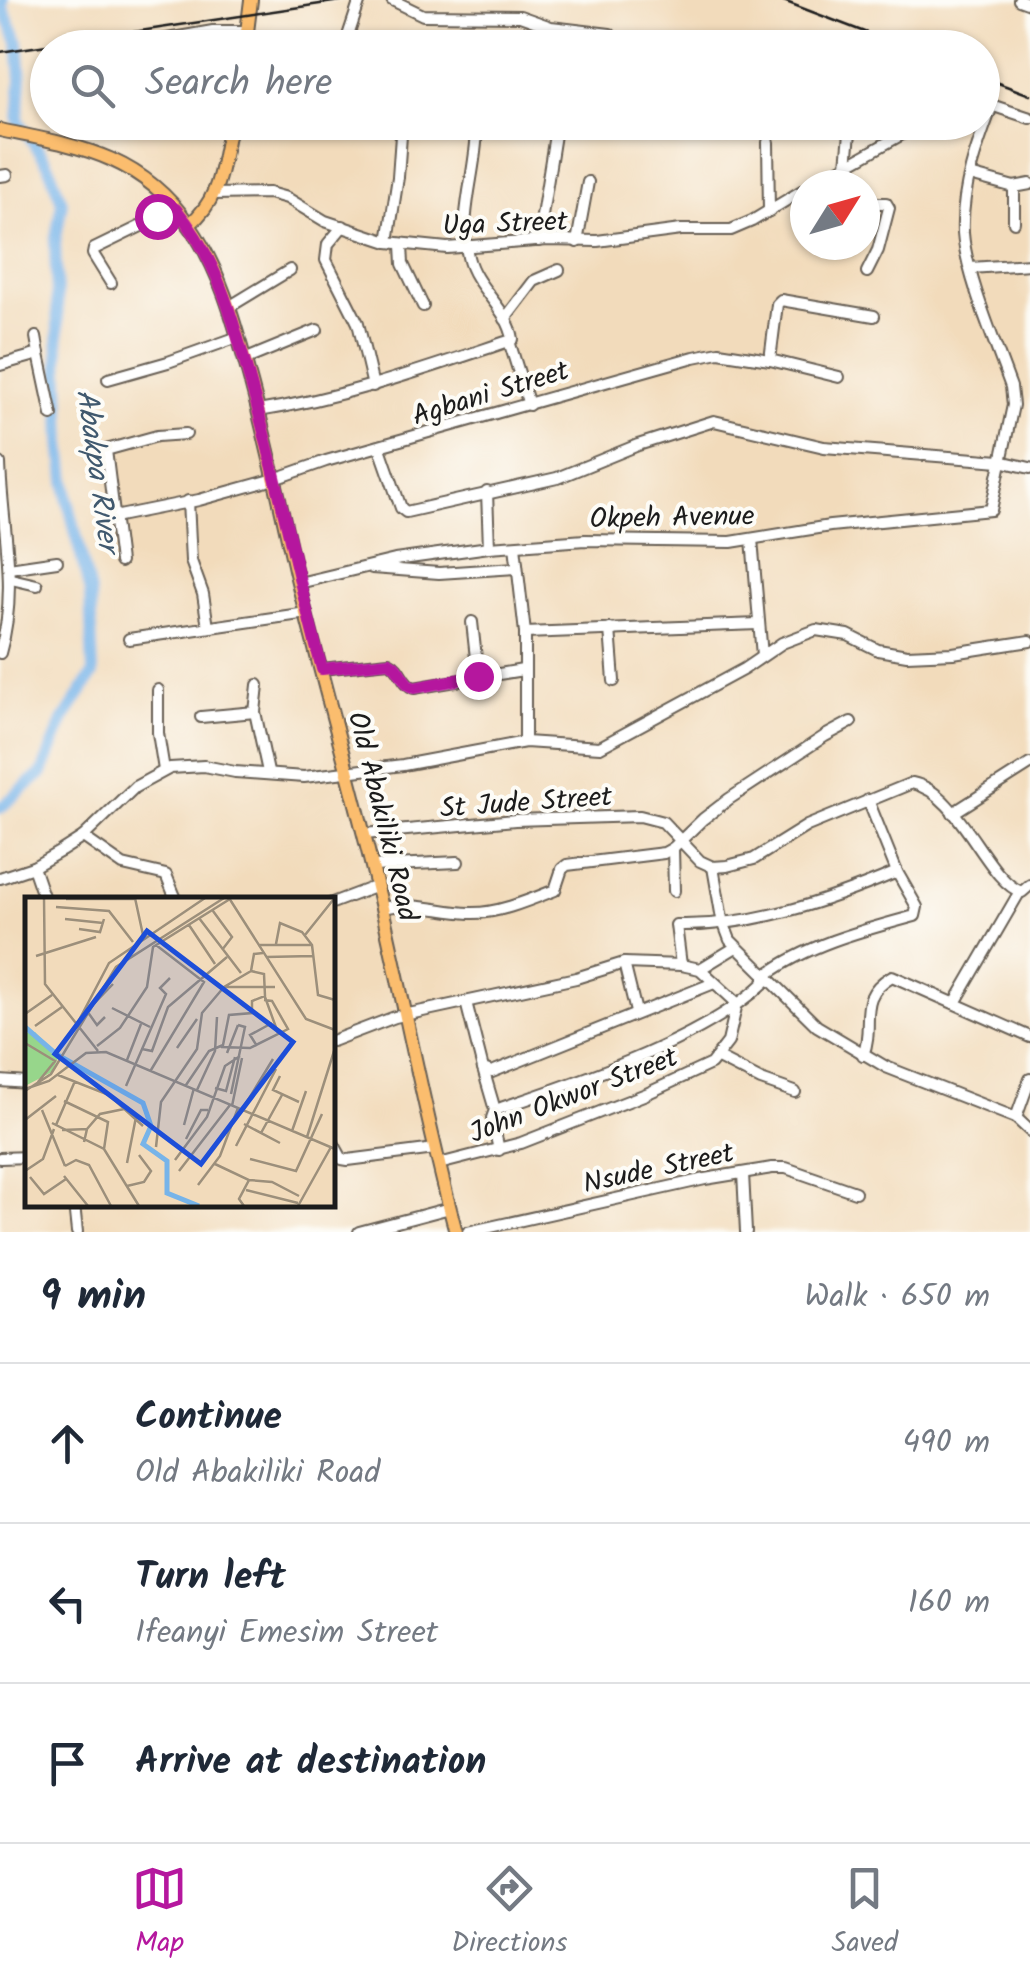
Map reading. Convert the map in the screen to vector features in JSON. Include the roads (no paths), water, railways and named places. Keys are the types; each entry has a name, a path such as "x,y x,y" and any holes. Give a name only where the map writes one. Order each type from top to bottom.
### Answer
{"main road":[{"path":"248,30 252,0"},
{"name":"Old Abakiliki Road","path":"0,130 30,136"},
{"name":"Old Abakiliki Road","path":"49,140 78,146 128,166 176,209 215,272 229,308 377,886 456,1232"},
{"path":"189,225 214,194 226,140"}],"street":[{"path":"350,30 360,0"},
{"path":"392,0 423,15 509,15 580,30"},
{"path":"1019,0 1030,4"},
{"path":"1000,108 1030,118"},
{"path":"388,242 400,140"},
{"path":"258,411 323,400 373,386 514,337 474,272 466,246 475,140"},
{"path":"538,241 554,140"},
{"path":"847,165 849,140"},
{"path":"838,170 892,140"},
{"path":"979,140 963,233 970,268 1011,387 1012,405 1000,460"},
{"path":"768,142 769,210"},
{"path":"970,175 1014,187 1030,184"},
{"path":"578,242 588,182"},
{"path":"1014,187 1014,222"},
{"name":"Uga Street","path":"214,194 269,193 286,198 325,221 388,242 466,246 731,230 790,199"},
{"path":"880,203 889,208 880,242"},
{"path":"111,283 93,254 94,249 176,209"},
{"path":"343,226 328,244 326,260 362,334 373,386"},
{"path":"402,245 404,264 423,306"},
{"path":"867,272 873,260"},
{"path":"970,268 1030,264"},
{"path":"229,308 290,270"},
{"path":"505,319 534,281 560,270"},
{"path":"839,377 770,360 777,304 781,300 874,316"},
{"path":"244,360 317,330"},
{"path":"36,336 52,415"},
{"path":"108,378 134,373 238,336"},
{"path":"509,341 530,404"},
{"name":"Agbani Street","path":"114,517 275,479 592,384 719,352 770,360"},
{"path":"0,364 39,354"},
{"path":"380,448 406,512 557,478 714,420 824,447 1000,460 1030,468"},
{"path":"120,562 106,450 157,436 186,434"},
{"name":"Okpeh Avenue","path":"371,568 395,560 489,547 586,540 752,539 830,526 992,510 1000,460"},
{"path":"0,464 10,574 0,653"},
{"path":"487,492 489,547"},
{"path":"188,501 191,561 203,594 208,627"},
{"path":"752,539 762,656"},
{"path":"515,546 525,633 525,742"},
{"path":"10,574 56,561"},
{"path":"298,583 371,568 439,573 516,568"},
{"path":"10,574 37,584"},
{"path":"129,639 306,613"},
{"path":"472,622 478,676"},
{"path":"525,633 758,624"},
{"path":"610,629 614,681"},
{"path":"0,878 33,867 82,836 121,798 164,770 204,766 304,777 525,742 610,744 782,643 816,630 848,635 878,650 907,656 1030,641"},
{"path":"322,669 389,662 414,688 523,670"},
{"path":"258,685 255,712 268,772"},
{"path":"158,690 158,733 164,770"},
{"path":"201,717 255,712"},
{"path":"382,908 401,905 455,912 490,911 555,890 562,869 568,865 654,856 677,845 712,812 852,722"},
{"path":"953,813 1030,764"},
{"path":"1019,893 1001,876 953,813 926,787 912,783 806,826 754,859 714,867 724,925 736,947 817,1026 863,1055 1024,1123 1030,1080"},
{"path":"765,976 820,945 915,916 916,907 897,872 868,800"},
{"name":"St Jude Street","path":"364,834 530,819 640,816 663,822 677,845 714,867"},
{"path":"82,836 122,865 166,875 175,897"},
{"path":"674,891 677,845"},
{"path":"372,866 458,862"},
{"path":"33,867 43,897"},
{"path":"681,965 676,925 724,925 766,918 897,872"},
{"path":"956,1003 1019,893 1030,885"},
{"path":"335,902 377,886"},
{"path":"700,969 736,947"},
{"path":"335,1039 373,1024 624,963 700,969 737,1002"},
{"path":"624,963 636,1012"},
{"path":"495,1110 698,1030 752,994 765,982 765,976"},
{"path":"863,1055 870,1038 866,1008 879,984 892,976 1030,1038"},
{"path":"482,1069 503,1069 714,983"},
{"path":"466,1002 495,1110 492,1118 499,1150"},
{"name":"John Okwor Street","path":"439,1164 499,1150 684,1078 718,1058 728,1042 737,1002"},
{"name":"John Okwor Street","path":"718,1058 795,1092"},
{"path":"0,1081 25,1083"},
{"path":"335,1146 342,1158 348,1160 435,1148"},
{"path":"0,1158 25,1157"},
{"name":"Nsude Street","path":"468,1232 743,1172 786,1168 855,1192"},
{"path":"743,1172 746,1232"},
{"path":"74,1207 77,1232"},
{"path":"358,1232 450,1208"}],"waterway":[{"name":"Abakpa River","path":"3,0 18,42 18,120 30,138"},
{"name":"Abakpa River","path":"0,808 42,773 63,721 93,674 90,593 68,500 62,442 55,243 62,202 48,164 32,140"}],"railway":[{"path":"147,30 347,0"},
{"path":"781,0 859,30"},
{"path":"0,52 30,48"},
{"path":"1000,84 1030,95"}]}
